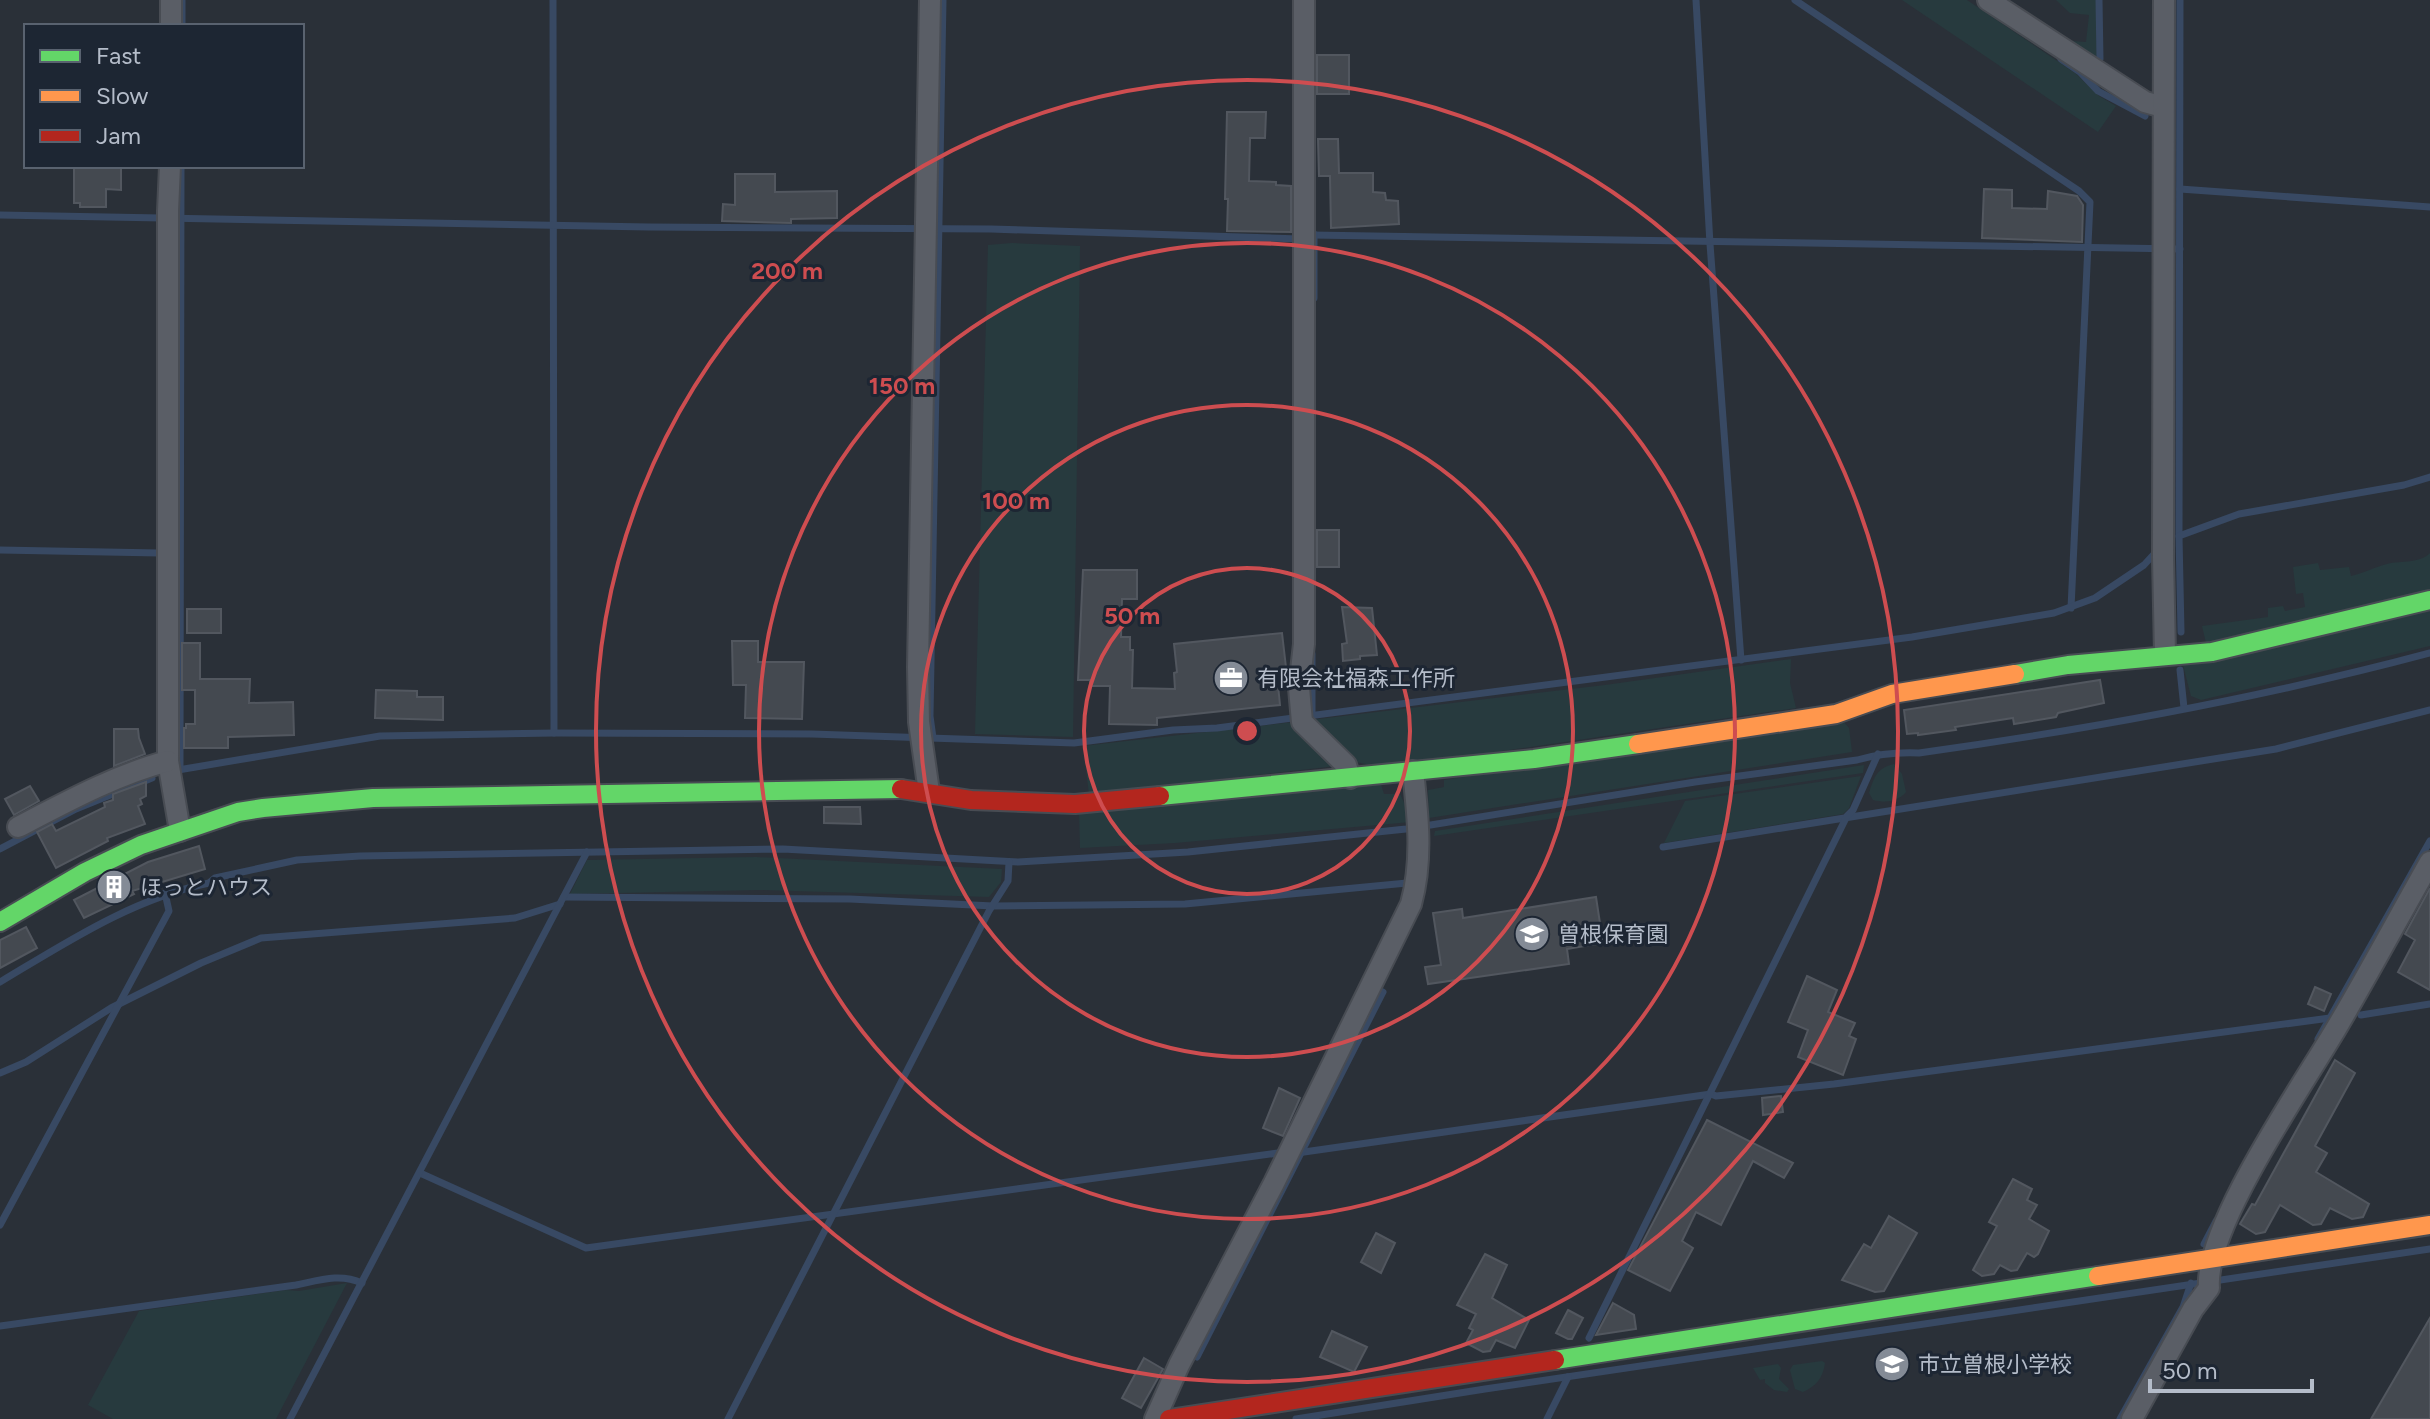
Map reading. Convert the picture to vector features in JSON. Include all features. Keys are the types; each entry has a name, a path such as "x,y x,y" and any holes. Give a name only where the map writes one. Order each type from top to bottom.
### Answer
{"street":[{"path":"171,0 171,24"},
{"path":"929,792 921,736 918,667 930,0"},
{"path":"1304,0 1304,644 1299,688 1302,717 1346,765 1350,778"},
{"path":"1988,0 2145,102 2163,107"},
{"path":"2164,0 2165,655"},
{"path":"170,168 168,761 180,831"},
{"path":"0,922 108,859 180,831 238,812 318,801 890,788 971,800 1075,804 1350,778 1534,759 1836,714 1892,694 2068,665 2212,652 2430,600"},
{"path":"18,827 128,773 168,761"},
{"path":"1155,1419 1179,1365 1400,929 1416,886 1418,830 1413,771"},
{"path":"2132,1419 2210,1274 2218,1239 2241,1189 2340,1023 2430,862"},
{"path":"1169,1419 1621,1348 2210,1274 2430,1225"}],"green space":[{"path":"1902,0 1967,0 2075,73 2099,96 2116,106 2098,132"},
{"path":"2056,0 2096,0 2097,55 2094,60 2056,33 2071,41 2086,42 2089,15 2070,13"},
{"path":"988,245 1080,246 1073,737 975,734"},
{"path":"2430,553 2430,591 2206,643 2202,626 2268,617 2268,608 2283,606 2285,611 2305,607 2303,593 2296,594 2293,567 2318,563 2320,570 2349,567 2351,576 2387,564 2421,559"},
{"path":"2430,609 2430,646 2201,700 2191,696 2183,665"},
{"path":"1791,659 1790,683 1796,708 1387,768 1350,761 1310,720 1605,685"},
{"path":"1294,722 1336,766 1089,794 1083,746"},
{"path":"1844,722 1849,728 1852,752 1429,818 1428,790 1444,787 1444,780"},
{"path":"1894,764 1902,774 1906,792 1891,801 1873,800 1869,793 1875,778 1884,768"},
{"path":"1864,765 1863,773 1434,836 1435,831"},
{"path":"1861,776 1849,808 1843,814 1664,843 1685,801"},
{"path":"1381,784 1384,794 1400,794 1411,822 1175,843 1080,848 1079,811"},
{"path":"756,857 1002,869 1001,882 989,897 760,890 570,894 587,860"},
{"path":"347,1283 276,1419 113,1419 88,1405 139,1311"},
{"path":"1822,1361 1824,1368 1815,1384 1803,1392 1795,1389 1790,1370 1793,1365"},
{"path":"1778,1364 1781,1368 1779,1379 1789,1389 1787,1392 1774,1390 1765,1383 1765,1379 1760,1380 1753,1368"}],"building":[{"path":"1317,55 1349,55 1349,94 1317,94"},
{"path":"1227,112 1266,112 1265,138 1250,138 1249,181 1291,186 1291,232 1227,231"},
{"path":"1318,139 1338,139 1339,173 1373,173 1373,192 1385,193 1386,200 1398,201 1399,224 1331,228 1330,176 1319,176"},
{"path":"74,168 121,168 121,190 106,189 106,207 80,207 80,203 74,203"},
{"path":"735,174 775,174 775,192 837,191 837,218 791,219 791,223 722,221 723,204 735,205"},
{"path":"1984,189 2012,190 2012,208 2047,209 2048,191 2077,196 2083,205 2082,242 1982,238"},
{"path":"1317,530 1339,530 1339,567 1317,567"},
{"path":"1083,570 1137,570 1137,599 1122,599 1121,637 1130,637 1130,650 1133,650 1132,688 1175,689 1174,644 1282,633 1287,676 1286,684 1278,685 1280,705 1157,718 1157,725 1109,724 1110,686 1090,686 1090,680 1078,680"},
{"path":"1342,607 1372,608 1377,655 1343,661 1342,644 1347,643"},
{"path":"187,609 221,609 221,633 187,633"},
{"path":"732,641 758,641 758,662 804,662 802,719 745,718 746,685 733,685"},
{"path":"182,643 200,643 200,679 250,679 249,703 293,702 294,735 228,737 228,748 184,748 184,728 186,724 195,724 195,690 182,690"},
{"path":"2100,680 2104,703 2058,713 2056,717 2014,724 2013,718 1955,727 1956,730 1907,734 1904,710"},
{"path":"376,690 417,691 417,697 443,697 443,720 375,718"},
{"path":"114,729 138,729 145,754 114,766"},
{"path":"146,782 146,796 140,799 142,804 138,806 145,824 107,838 108,841 56,868 37,832 52,824 56,831 105,807 104,803 113,800 113,794"},
{"path":"30,786 39,801 14,815 5,799"},
{"path":"824,807 860,807 861,824 824,823"},
{"path":"199,846 205,869 132,891 134,894 84,918 74,900 148,862"},
{"path":"2430,888 2430,990 2398,972 2415,940 2405,934"},
{"path":"1596,897 1603,943 1567,949 1569,964 1428,984 1425,967 1441,965 1433,913 1462,909 1463,918"},
{"path":"26,927 37,948 0,968 0,940"},
{"path":"1807,976 1837,990 1828,1012 1855,1023 1849,1036 1856,1039 1843,1075 1798,1057 1808,1030 1788,1022"},
{"path":"2315,987 2331,994 2324,1011 2308,1004"},
{"path":"2335,1060 2355,1073 2315,1146 2327,1153 2316,1172 2369,1204 2363,1217 2352,1219 2330,1208 2321,1224 2313,1225 2280,1205 2265,1232 2256,1234 2240,1224 2252,1204 2255,1205"},
{"path":"1279,1088 1300,1098 1283,1136 1263,1128"},
{"path":"1781,1096 1783,1112 1763,1115 1762,1098"},
{"path":"1707,1120 1793,1163 1784,1178 1753,1161 1721,1225 1696,1212 1682,1241 1693,1248 1670,1291 1628,1270"},
{"path":"2013,1179 2032,1189 2027,1200 2037,1205 2029,1219 2049,1231 2038,1254 2034,1257 2027,1253 2017,1270 2011,1271 2000,1265 1994,1274 1982,1276 1973,1270 1997,1226 1989,1222"},
{"path":"1889,1216 1917,1233 1884,1291 1875,1292 1842,1280 1864,1244 1871,1248"},
{"path":"1376,1233 1395,1243 1381,1273 1361,1262"},
{"path":"1485,1254 1507,1265 1492,1298 1529,1320 1515,1348 1496,1340 1490,1351 1483,1352 1466,1343 1476,1314 1457,1305"},
{"path":"1613,1303 1634,1315 1636,1329 1596,1335"},
{"path":"1568,1310 1583,1318 1572,1339 1556,1333"},
{"path":"2430,1318 2430,1419 2371,1419"},
{"path":"1332,1331 1367,1347 1354,1372 1320,1357"},
{"path":"1144,1358 1163,1369 1141,1408 1122,1398"}],"waterway":[{"path":"182,0 182,24"},
{"path":"553,0 554,733"},
{"path":"933,738 930,716 943,0"},
{"path":"1696,0 1710,244 1741,660"},
{"path":"1795,0 2079,191 2090,202 2071,608"},
{"path":"2095,67 2100,59 2099,0"},
{"path":"2179,536 2180,0"},
{"path":"2061,59 2080,72 2098,91 2145,116"},
{"path":"180,770 181,168"},
{"path":"2180,189 2430,207"},
{"path":"0,215 649,227 991,229 1299,239"},
{"path":"1314,234 1314,298"},
{"path":"1312,235 2180,249"},
{"path":"2181,632 2179,536 2239,514 2404,485 2430,477"},
{"path":"0,550 159,553"},
{"path":"178,770 380,736 812,734 1074,743 1173,730 1217,728 1912,637 2054,613 2095,598 2144,565 2155,553"},
{"path":"0,982 101,924 153,900 209,883 215,878 297,860 360,856 783,849 1018,862 1188,852 1406,829 1695,782 2048,734 2240,698 2430,653"},
{"path":"1312,654 1312,716"},
{"path":"2180,670 2184,708"},
{"path":"1663,847 2276,749 2430,710"},
{"path":"1589,1338 1847,816 1853,810 1878,754"},
{"path":"0,849 76,809 152,778"},
{"path":"2318,1039 2430,841"},
{"path":"290,1419 587,852"},
{"path":"728,1419 989,911 1008,881 1009,862"},
{"path":"564,897 850,899 993,906 1185,904 1407,883"},
{"path":"0,1225 169,911 165,893"},
{"path":"0,1073 26,1062 111,1008 201,963 261,938 515,918 560,904"},
{"path":"1197,1357 1383,992"},
{"path":"2361,1015 2430,1004"},
{"path":"1297,1153 1711,1094 1834,1084 2330,1018"},
{"path":"420,1173 586,1248 1278,1153"},
{"path":"2204,1244 2216,1221"},
{"path":"1296,1419 2430,1249"},
{"path":"0,1326 330,1278 346,1278 362,1283"},
{"path":"2120,1419 2183,1307 2191,1283"},
{"path":"1547,1419 1568,1377"}],"traffic: fast":[{"path":"2015,674 2068,665 2212,652 2430,600"},
{"path":"1160,796 1534,759 1638,744"},
{"path":"0,922 85,872 141,845 238,812 263,808 373,798 901,789"},
{"path":"1555,1360 2098,1276"}],"traffic: slow":[{"path":"1638,744 1836,714 1892,694 2015,674"},
{"path":"2098,1276 2430,1225"}],"traffic: jam":[{"path":"901,789 971,800 1075,804 1160,796"},
{"path":"1169,1419 1555,1360"}],"place":[{"name":"有限会社福森工作所","path":"1231,678"},
{"name":"ほっとハウス","path":"114,887"},
{"name":"曽根保育園","path":"1532,934"},
{"name":"市立曽根小学校","path":"1892,1364"}]}
